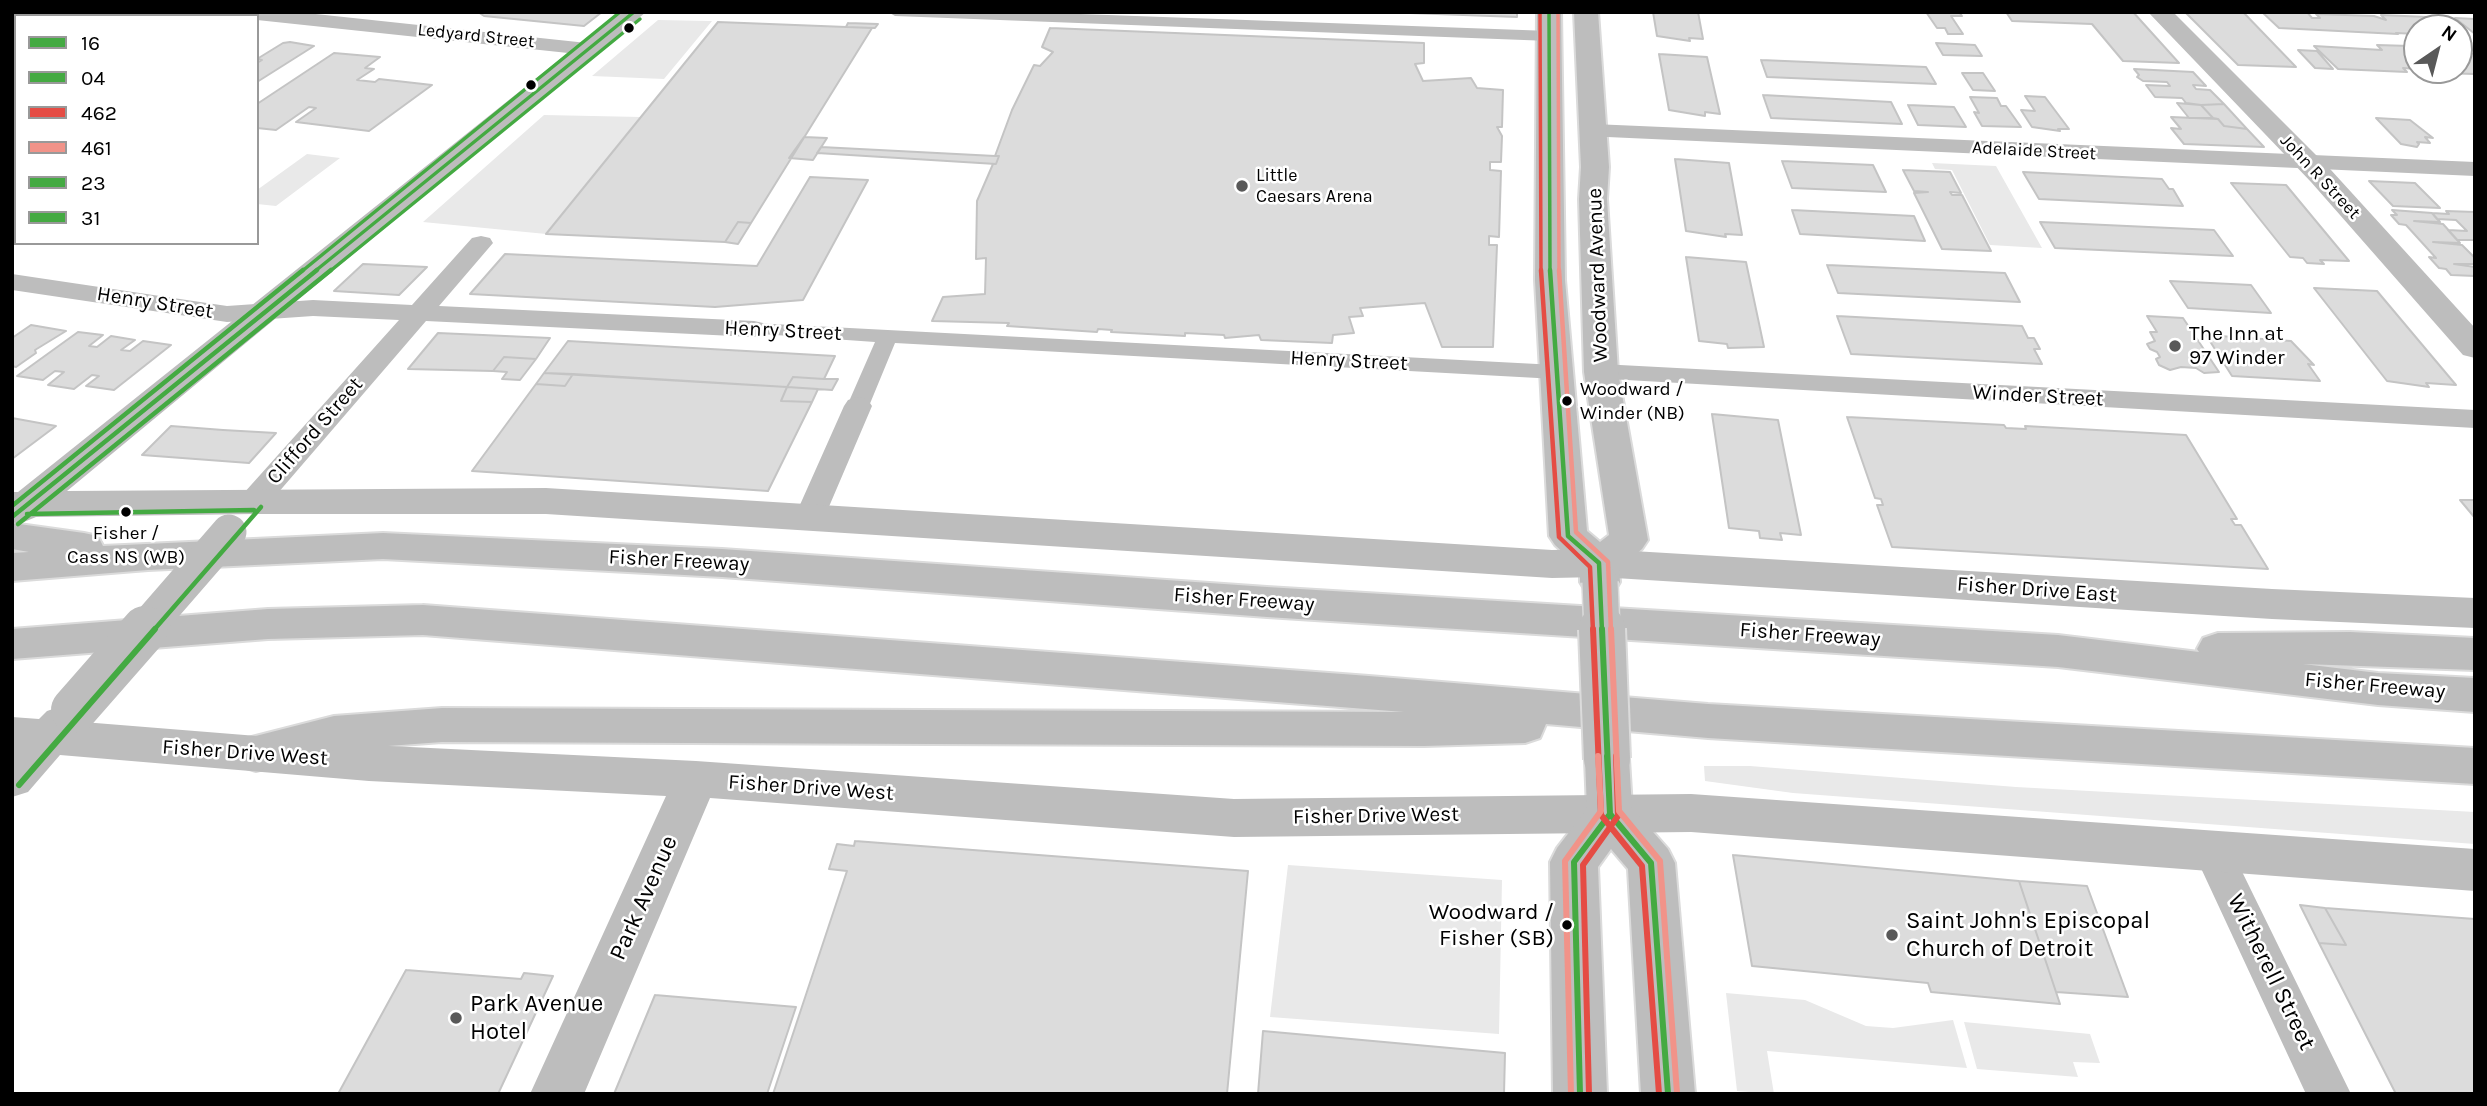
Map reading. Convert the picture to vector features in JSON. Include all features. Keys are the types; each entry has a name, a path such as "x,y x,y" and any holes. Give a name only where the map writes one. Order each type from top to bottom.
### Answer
{"main road":[{"path":"16,516 634,12"},
{"name":"Woodward Avenue","path":"1586,12 1601,372 1629,540 1599,572"},
{"name":"John R Street","path":"2160,12 2308,162 2475,348"},
{"path":"1549,24 1549,280 1569,536 1599,572 1610,814 1651,863 1668,1094"},
{"path":"16,516 254,501 546,501 1532,562 1599,572"},
{"name":"Clifford Street","path":"12,779 45,727 229,532 254,501"},
{"path":"16,516 148,556"},
{"name":"Fisher Freeway","path":"12,567 148,556 383,546 555,554 2058,650 2378,689 2475,695"},
{"name":"Fisher Drive East","path":"1599,572 2475,613"},
{"path":"12,644 268,624 423,620 1369,692 1708,721 2475,766"},
{"path":"2058,650 2350,648 2475,654"},
{"path":"256,753 334,733 442,725 1424,729 1708,721"},
{"name":"Fisher Drive West","path":"45,727 256,753 369,763 696,779 1234,818 1610,814"},
{"name":"Park Avenue","path":"557,1094 696,779"},
{"path":"1610,814 1691,813 2475,870"},
{"path":"1580,1094 1574,862 1610,814"}],"street":[{"path":"895,12 1549,24"},
{"name":"Ledyard Street","path":"254,13 587,49"},
{"name":"Adelaide Street","path":"1592,131 2475,169"},
{"name":"Clifford Street","path":"254,501 481,243"},
{"name":"Henry Street","path":"12,282 227,314 313,308 1556,372"},
{"path":"810,516 888,336"},
{"name":"Winder Street","path":"1601,372 2475,419"},
{"name":"Witherell Street","path":"2211,851 2329,1094"}],"shaded area":[{"path":"658,20 712,21 664,79 592,76"},
{"path":"544,115 641,117 546,234 423,222"},
{"path":"307,154 340,158 276,206 259,204 259,189"},
{"path":"1932,163 1996,166 2042,248 1990,245 1952,170 1935,169"},
{"path":"1704,766 1750,766 2016,787 2475,812 2475,844 1793,793 1705,781"},
{"path":"1288,865 1502,880 1499,1034 1270,1017"},
{"path":"1726,993 1805,1000 1866,1026 1893,1028 1953,1020 1967,1068 1767,1051 1774,1094 1737,1091"},
{"path":"1964,1022 2090,1034 2100,1063 2073,1062 2078,1077 1977,1069"}],"building":[{"path":"478,12 602,12 584,26 484,16"},
{"path":"1383,12 1517,12 1517,17"},
{"path":"1653,12 1698,12 1703,39 1689,38 1690,41 1657,36"},
{"path":"1926,12 1959,12 1962,16 1951,16 1963,34 1948,34 1945,28 1937,28"},
{"path":"2006,12 2133,12 2179,63 2123,61 2092,24 2012,21"},
{"path":"2185,12 2243,12 2296,67 2238,65"},
{"path":"2262,12 2307,12 2312,18 2320,18 2316,14 2374,16 2386,20 2381,15 2403,16 2403,33 2396,33 2398,34 2279,28"},
{"path":"718,22 872,28 751,223 738,222 725,242 546,234"},
{"path":"848,23 878,24 875,28 846,27"},
{"name":"Little Caesars Arena","path":"1050,28 1424,43 1424,63 1415,64 1423,81 1471,78 1477,88 1503,90 1502,127 1497,127 1502,136 1501,162 1490,162 1490,170 1501,171 1499,237 1489,236 1489,245 1497,245 1493,347 1442,347 1425,303 1360,308 1363,316 1349,317 1354,333 1333,335 1332,343 1261,340 1259,335 1225,338 1224,335 1185,333 1185,336 1098,329 1097,332 1007,326 1009,323 932,321 943,297 985,294 986,258 976,259 977,201 993,164 996,164 999,156 995,156 1012,110 1034,65 1040,66 1053,52 1042,47"},
{"path":"283,43 314,46 259,81 259,62 262,60 259,58"},
{"path":"1936,43 1975,45 1982,56 1943,55"},
{"path":"2377,45 2403,46 2403,72 2338,69 2314,46 2382,50"},
{"path":"2298,50 2317,51 2333,69 2315,68"},
{"path":"334,53 380,57 365,68 374,69 357,80 375,82 379,79 432,85 369,131 296,122 316,108 309,107 276,130 259,128 259,103"},
{"path":"1659,54 1707,57 1720,114 1705,112 1705,116 1669,110"},
{"path":"2473,54 2475,54 2473,74"},
{"path":"1761,60 1926,67 1936,84 1767,77"},
{"path":"2134,69 2193,72 2206,86 2193,85 2196,89 2210,90 2224,104 2201,105 2186,103 2182,98 2155,97 2146,85 2170,86 2167,82 2143,81 2137,77 2139,75"},
{"path":"1962,73 1983,73 1995,91 1973,90"},
{"path":"1763,95 1891,102 1902,124 1771,118"},
{"path":"2025,96 2045,97 2069,129 2058,129 2060,131 2032,127 2021,110 2035,111"},
{"path":"1970,97 1997,98 2021,127 1982,126 1974,112 1979,113"},
{"path":"2177,103 2201,105 2213,118 2189,118"},
{"path":"2224,104 2247,129 2224,126 2201,105"},
{"path":"1908,105 1954,107 1966,127 1918,125"},
{"path":"2171,117 2218,119 2224,126 2247,129 2264,147 2184,144 2171,128 2181,129"},
{"path":"2376,118 2410,120 2433,138 2425,137 2430,143 2417,142 2417,147 2401,144"},
{"path":"804,137 827,138 813,160 789,158"},
{"path":"821,147 999,156 996,164 817,153"},
{"path":"1675,159 1729,163 1742,235 1725,234 1726,237 1686,231"},
{"path":"1782,161 1873,165 1886,192 1792,188"},
{"path":"1903,170 1950,172 1961,193 1950,192 1952,195 1962,195 1991,251 1942,249 1914,193 1928,192 1914,191"},
{"path":"2023,172 2162,179 2169,189 2173,189 2183,206 2039,199"},
{"path":"810,177 868,180 803,300 715,307 470,294 505,254 757,266"},
{"path":"2369,181 2415,183 2440,208 2393,206"},
{"path":"2231,183 2286,185 2349,261 2320,260 2324,264 2307,263 2303,258 2290,257"},
{"path":"1792,210 1914,216 1925,241 1800,234"},
{"path":"2392,210 2432,213 2440,222 2414,221 2443,224 2460,243 2433,242 2462,245 2475,258 2475,264 2454,264 2475,267 2475,276 2451,275 2446,269 2439,268 2429,257 2436,258 2406,225 2399,224 2391,215 2397,215"},
{"path":"2446,211 2475,212 2475,240 2457,240 2448,230 2467,231 2456,220 2437,219 2432,213 2449,214"},
{"path":"738,222 751,223 738,244 725,242"},
{"path":"2040,222 2214,230 2233,256 2055,248"},
{"path":"1686,257 1746,262 1764,347 1728,348 1727,344 1699,341"},
{"path":"363,264 427,267 399,295 334,291"},
{"path":"1827,265 2005,273 2020,302 1838,293"},
{"path":"2170,281 2251,285 2271,313 2188,308"},
{"path":"2314,288 2377,291 2456,385 2426,383 2429,387 2387,381"},
{"path":"1837,316 2022,326 2028,338 2034,338 2040,349 2034,349 2042,364 1851,354"},
{"name":"The Inn at 97 Winder","path":"2147,316 2183,318 2219,372 2204,373 2196,368 2181,367 2170,370 2159,365 2156,359 2160,357 2147,344 2155,341 2150,332 2157,332"},
{"path":"31,325 66,331 35,350 36,353 16,367 12,366 12,338"},
{"path":"78,332 103,335 89,346 97,347 111,336 135,340 121,350 130,351 143,341 171,345 114,390 86,386 99,376 92,375 74,389 48,385 64,372 55,371 43,380 17,376"},
{"path":"438,333 550,338 536,359 504,357 493,371 408,369"},
{"path":"2206,335 2291,341 2314,365 2308,364 2320,381 2232,376"},
{"path":"568,341 835,356 824,379 793,377 787,387 544,373"},
{"path":"504,357 536,359 520,380 502,379 507,372 493,371"},
{"path":"544,373 573,374 565,386 536,384"},
{"path":"573,374 787,387 781,401 812,402 768,491 472,471 536,384 565,386"},
{"path":"793,377 838,379 832,390 787,387"},
{"path":"787,387 818,389 812,402 781,401"},
{"path":"1712,414 1778,420 1801,535 1780,533 1782,540 1760,538 1759,531 1729,528"},
{"path":"1847,417 2004,425 2006,428 2026,429 2025,426 2186,435 2237,519 2231,519 2235,525 2241,525 2268,569 1892,547 1877,505 1883,505 1881,499 1875,498"},
{"path":"12,418 56,426 12,459"},
{"path":"171,426 276,433 249,463 142,455"},
{"path":"2460,500 2475,500 2475,518"},
{"path":"855,841 1248,871 1227,1094 773,1094 847,871 829,869 837,844 854,846"},
{"name":"Saint John's Episcopal Church of Detroit","path":"1733,855 2019,881 2060,1004 1931,992 1928,983 1752,966"},
{"path":"2019,881 2087,886 2128,997 2056,992"},
{"path":"2300,905 2325,908 2346,945 2319,943"},
{"path":"2325,908 2475,919 2475,1094 2396,1094 2319,943 2346,945"},
{"name":"Park Avenue Hotel","path":"406,970 521,979 524,973 553,976 498,1094 338,1094"},
{"path":"655,995 796,1007 767,1094 614,1094"},
{"path":"1263,1031 1505,1053 1504,1094 1258,1094"}],"transit line":[{"name":"31","path":"12,506 620,12"},
{"name":"16","path":"12,517 634,12"},
{"name":"462","path":"1540,12 1541,280 1559,537 1590,567 1601,815 1642,866 1659,1094"},
{"name":"04","path":"1549,12 1550,280 1568,536 1599,563 1610,814 1651,863 1668,1094"},
{"name":"461","path":"1558,12 1559,280 1576,532 1608,562 1619,811 1660,861 1677,1093"},
{"name":"23","path":"18,524 640,19"},
{"name":"23","path":"19,785 261,507"},
{"name":"23","path":"27,514 254,510"},
{"name":"461","path":"1571,1094 1565,861 1601,811 1598,756"},
{"name":"04","path":"1580,1094 1574,862 1610,814 1607,756"},
{"name":"462","path":"1589,1094 1583,865 1618,816 1616,756"}],"place":[{"name":"Little Caesars Arena","path":"1242,186"},
{"name":"The Inn at 97 Winder","path":"2175,346"},
{"name":"Woodward / Winder (NB)","path":"1567,401"},
{"name":"Fisher / Cass NS (WB)","path":"126,512"},
{"name":"Woodward / Fisher (SB)","path":"1567,925"},
{"name":"Saint John's Episcopal Church of Detroit","path":"1892,935"},
{"name":"Park Avenue Hotel","path":"456,1018"}]}
